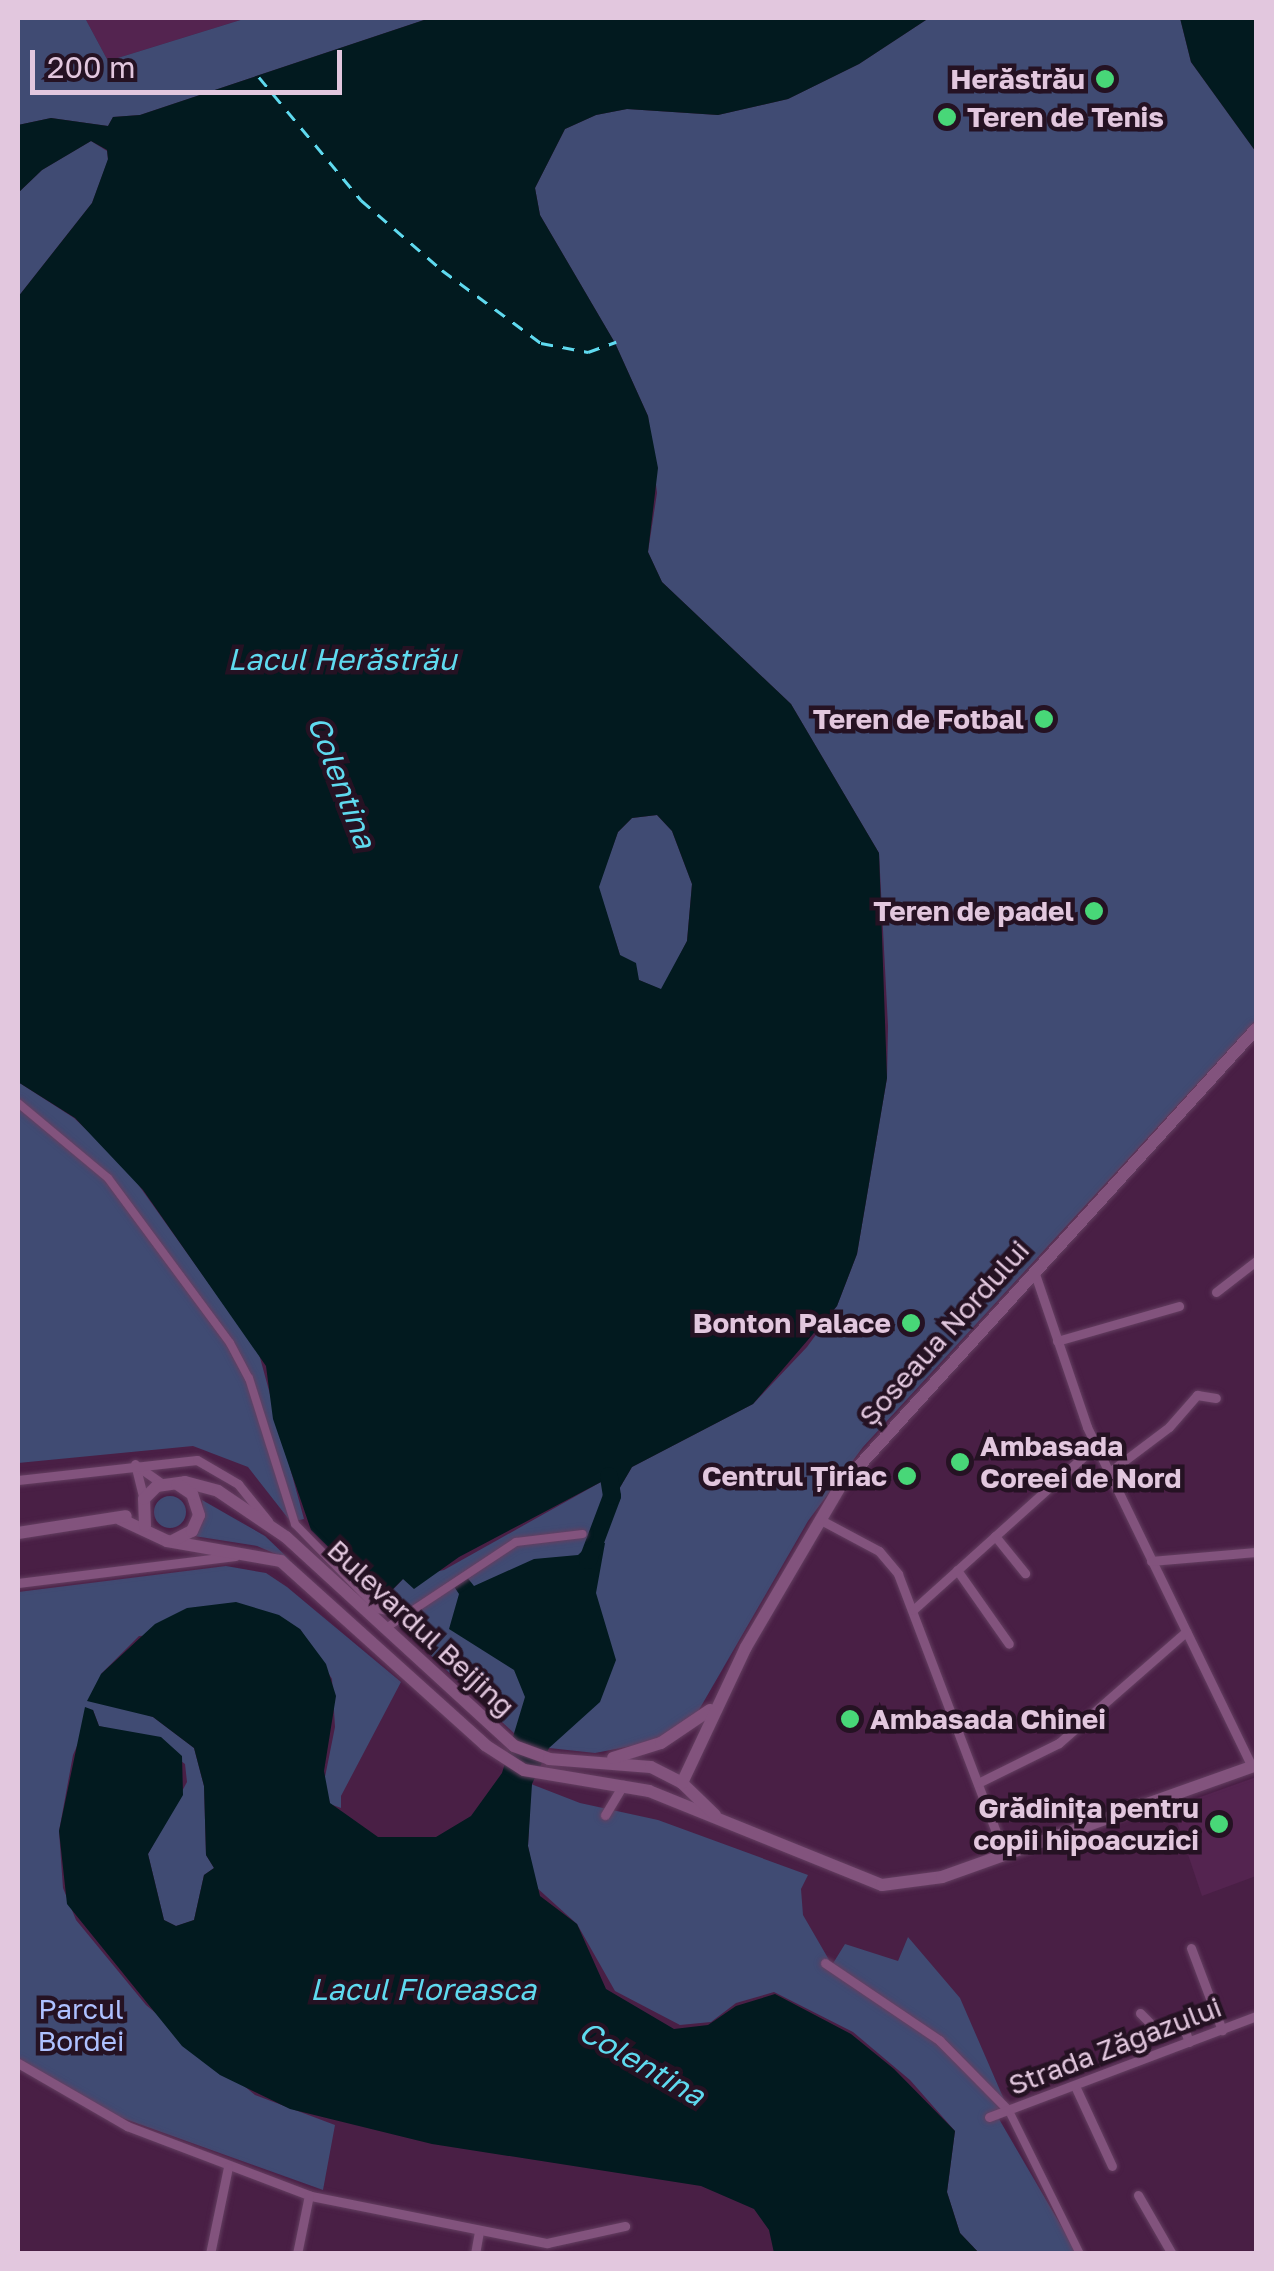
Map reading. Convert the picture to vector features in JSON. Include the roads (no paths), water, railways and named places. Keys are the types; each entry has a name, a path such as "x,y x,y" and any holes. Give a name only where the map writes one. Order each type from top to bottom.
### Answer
{"main road":[{"name":"Șoseaua Nordului","path":"682,1783 716,1705 817,1518 1256,1028"},
{"name":"Bulevardul Beijing","path":"120,1520 168,1484 209,1487 270,1523 494,1732 549,1760 642,1765 682,1783 716,1817"},
{"path":"167,1540 188,1535 199,1515 192,1494 168,1484"},
{"path":"143,1504 145,1526"},
{"name":"Bulevardul Beijing","path":"18,1533 120,1520 145,1526 167,1540 257,1552 298,1575 485,1744 548,1777 622,1785 716,1817"},
{"name":"Șoseaua Nordului","path":"587,1764 661,1744 716,1705"},
{"path":"716,1817 882,1885 923,1882 1254,1766"}],"street":[{"path":"18,1103 108,1178 230,1343 248,1378 295,1524 378,1609 402,1614"},
{"path":"1216,1292 1256,1261"},
{"path":"1034,1272 1095,1446 1254,1766"},
{"path":"1057,1341 1179,1306"},
{"path":"1108,1473 1170,1427 1197,1395 1216,1398"},
{"path":"913,1610 1095,1446"},
{"path":"18,1480 184,1458 210,1464 238,1484 270,1523"},
{"path":"135,1464 168,1484"},
{"path":"135,1464 143,1504"},
{"path":"817,1518 885,1557 913,1610 1005,1855"},
{"path":"386,1628 464,1572 516,1542 583,1534"},
{"path":"996,1536 1025,1574"},
{"path":"18,1583 257,1552"},
{"path":"1151,1561 1256,1552"},
{"path":"957,1570 1009,1644"},
{"path":"978,1783 1059,1743 1186,1632"},
{"path":"606,1816 622,1785"},
{"path":"1191,1948 1222,2030"},
{"path":"825,1963 939,2040 1009,2111 1080,2254"},
{"path":"1140,2012 1154,2027 1183,2025 1189,2042"},
{"name":"Strada Zăgazului","path":"989,2117 1256,2016"},
{"path":"18,2063 127,2126 309,2195 547,2243 625,2226"},
{"path":"1076,2086 1112,2166"},
{"path":"210,2254 228,2167"},
{"path":"298,2254 309,2195"},
{"path":"1138,2195 1172,2254"},
{"path":"475,2254 480,2231"}],"water":[{"name":"Lacul Herăstrău","path":"430,18 929,18 859,64 788,99 718,115 627,109 596,115 565,129 535,188 540,215 615,343 648,416 658,468 648,552 662,582 791,704 879,853 887,1078 857,1254 837,1306 753,1404 632,1467 615,1496 601,1482 459,1557 414,1589 403,1579 390,1592 368,1586 311,1530 273,1419 266,1366 143,1190 75,1118 18,1082 18,297 92,203 108,159 107,150 91,141 42,170 18,193 18,125 51,118 108,126 113,117 140,115","holes":["657,815 672,831 692,884 687,941 661,989 639,980 636,963 620,955 599,887 618,832 632,818"]},
{"path":"1180,18 1256,18 1256,152 1191,62"},
{"name":"Lacul Floreasca","path":"594,1540 605,1543 596,1593 616,1660 600,1702 549,1748 532,1784 528,1846 540,1896 577,1924 606,1989 674,2029 708,2025 736,2006 775,1994 851,2034 894,2069 955,2131 947,2192 960,2233 979,2253 774,2253 769,2230 754,2209 701,2186 432,2144 290,2109 220,2075 182,2046 67,1904 59,1831 85,1707 93,1710 99,1726 161,1737 182,1756 183,1795 148,1854 164,1920 176,1926 194,1920 204,1875 214,1868 206,1855 204,1786 194,1748 153,1717 87,1701 101,1674 155,1624 187,1608 236,1602 279,1615 300,1629 326,1664 336,1696 324,1771 330,1803 378,1837 436,1837 471,1816 502,1773 525,1697 514,1670 449,1629 459,1594 453,1585 466,1576 474,1586 534,1559 578,1555"}],"waterway":[{"path":"588,1560 612,1496 609,1476"}],"place":[{"name":"Herăstrău","path":"1105,79"},
{"name":"Teren de Tenis","path":"947,117"},
{"name":"Teren de Fotbal","path":"1044,719"},
{"name":"Teren de padel","path":"1094,911"},
{"name":"Bonton Palace","path":"911,1323"},
{"name":"Ambasada Coreei de Nord","path":"960,1462"},
{"name":"Centrul Țiriac","path":"907,1476"},
{"name":"Ambasada Chinei","path":"850,1719"},
{"name":"Grădinița pentru copii hipoacuzici","path":"1219,1824"}],"water label":[{"name":"Colentina","path":"342,782"},
{"name":"Colentina","path":"642,2063"}],"park label":[{"name":"Parcul Bordei","path":"81,2025"}]}
